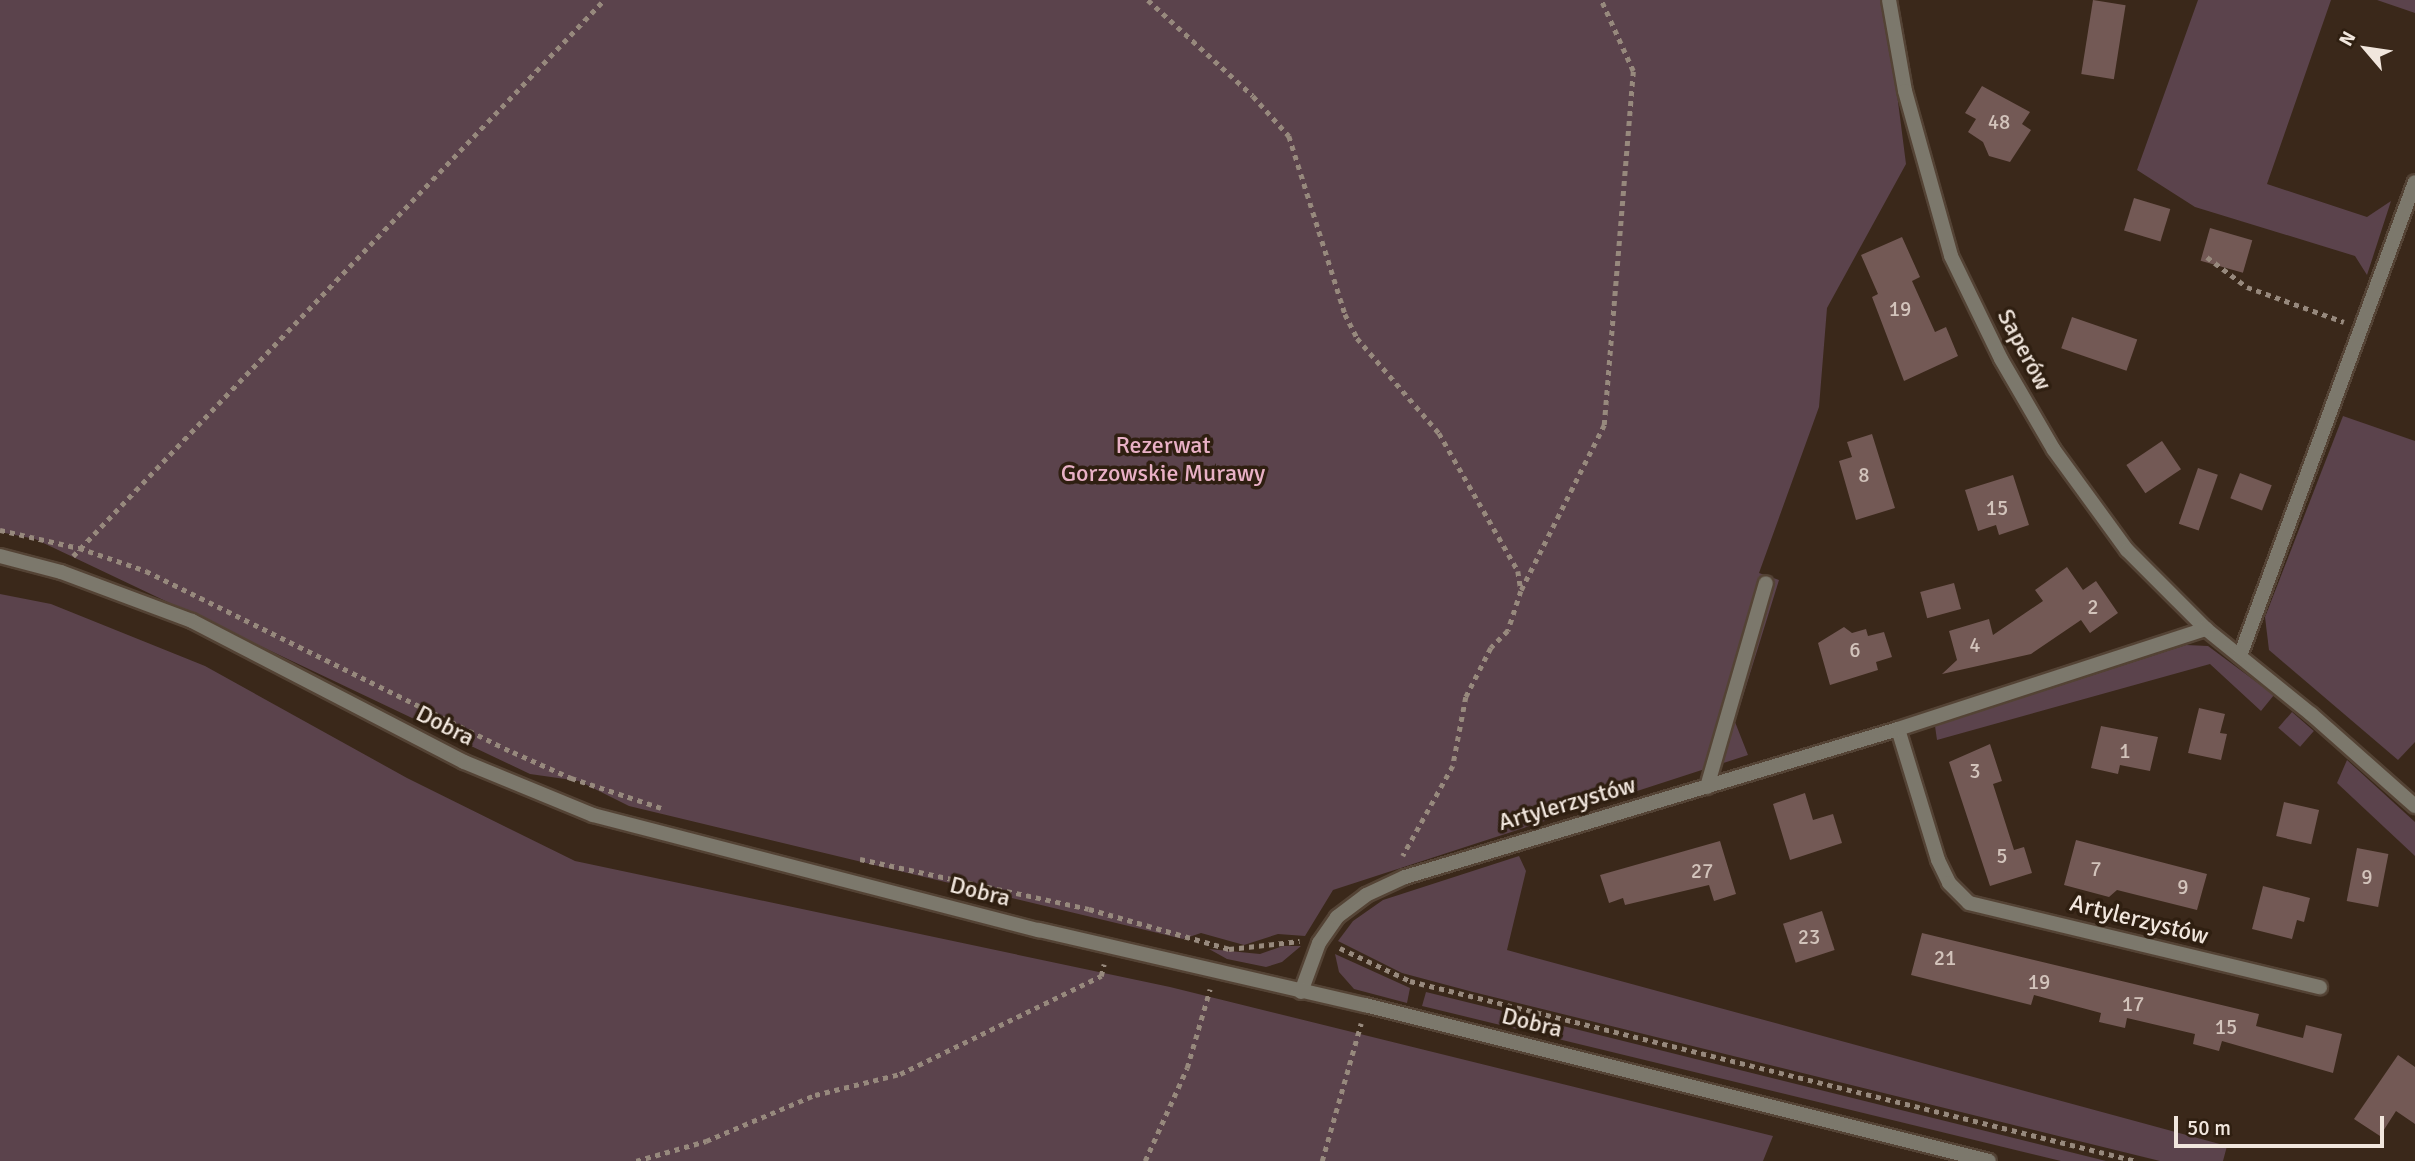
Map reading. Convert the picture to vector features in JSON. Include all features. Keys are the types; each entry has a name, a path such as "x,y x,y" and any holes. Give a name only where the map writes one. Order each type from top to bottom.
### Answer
{"street":[{"name":"Saperów","path":"1889,0 1908,102 1951,256 2001,359 2085,496 2127,550 2206,629 2415,806"},
{"path":"2241,656 2415,182"},
{"name":"Dobra","path":"0,556 61,572 192,621 464,762 593,816 1215,972 1366,1005 1989,1161"},
{"path":"1707,787 1766,583"},
{"name":"Artylerzystów","path":"1301,992 1320,943 1337,917 1366,895 1405,877 1898,729 2206,629"},
{"name":"Artylerzystów","path":"1898,729 1938,860 1949,883 1969,903 2320,987"}],"path":[{"path":"61,572 79,548 604,0"},
{"path":"1148,0 1253,96 1289,136 1357,338 1439,433 1502,536 1518,571 1521,591"},
{"path":"1394,865 1453,766 1466,696 1491,648 1508,631 1521,591 1604,425 1633,71 1601,0"},
{"path":"2207,257 2247,287 2361,328"},
{"path":"0,530 79,548 195,592 412,704 571,778 665,809"},
{"path":"845,856 1089,909 1229,948 1254,949 1290,939 1320,943 1410,981 2136,1161"},
{"path":"1144,1161 1187,1068 1215,972"},
{"path":"636,1161 706,1141 816,1096 900,1074 1101,975"},
{"path":"1322,1161 1366,1005"}],"green space":[{"name":"Rezerwat Gorzowskie Murawy","path":"0,0 1885,0 1906,164 1827,308 1819,407 1759,573 1779,580 1735,722 1748,755 1333,890 1305,936 1278,934 1244,945 1201,933 1183,939 629,806 579,781 530,774 35,539 0,532"},
{"path":"2198,0 2331,0 2267,184 2367,217 2391,201 2367,275 2355,256 2195,207 2137,170"},
{"path":"2377,0 2415,0 2415,13"},
{"path":"2343,416 2415,441 2415,742 2398,760 2269,650 2265,617"},
{"path":"0,594 51,604 205,666 407,778 575,861 1170,987 1773,1136 1763,1161 0,1161"},
{"path":"2186,645 2208,646 2274,695 2261,711 2210,664 1937,740 1935,726"},
{"path":"2292,712 2314,731 2300,747 2278,728"},
{"path":"2347,760 2415,822 2415,856 2337,783"},
{"path":"1519,856 1526,871 1507,950 2227,1146 2223,1161 2160,1161 1473,992 1402,973 1338,941 1353,921 1383,900"},
{"path":"1283,946 1301,946 1282,962 1266,967 1227,959 1209,949 1260,954"},
{"path":"1335,954 1410,988 1407,1003 1354,989 1339,972"},
{"path":"1426,992 2106,1161 2061,1161 1422,1006"}],"building":[{"path":"2093,0 2126,5 2114,79 2081,74"},
{"path":"1982,86 2030,112 2022,124 2031,130 2010,162 1989,156 1983,142 1968,132 1976,119 1965,113"},
{"path":"2134,198 2170,209 2160,242 2124,231"},
{"path":"2210,228 2252,240 2243,273 2201,261"},
{"path":"1902,237 1920,277 1912,281 1935,332 1946,327 1958,356 1904,381 1872,297 1878,294 1861,255"},
{"path":"2072,317 2137,339 2126,371 2061,348"},
{"path":"1872,434 1895,508 1856,520 1839,461 1852,457 1847,442"},
{"path":"2162,441 2181,469 2145,493 2126,465"},
{"path":"2198,468 2218,475 2199,531 2179,524"},
{"path":"2240,473 2272,485 2262,510 2230,498"},
{"path":"2013,475 2029,525 1999,535 1996,525 1978,531 1965,490"},
{"path":"2067,567 2083,590 2096,581 2118,613 2090,633 2081,620 2031,654 1942,674 1957,660 1949,631 1989,619 1993,635 2043,601 2035,590"},
{"path":"1954,583 1961,609 1927,618 1920,592"},
{"path":"1844,627 1852,633 1866,629 1868,636 1884,632 1892,657 1876,662 1878,670 1830,685 1818,643"},
{"path":"2199,708 2225,714 2220,733 2227,734 2221,760 2188,753"},
{"path":"2101,726 2158,737 2150,771 2120,765 2118,774 2091,768"},
{"path":"1990,744 2002,781 1993,784 2014,850 2024,847 2032,873 1990,886 1949,762"},
{"path":"1805,793 1813,820 1833,814 1842,843 1790,860 1773,804"},
{"path":"2284,802 2319,810 2311,844 2276,836"},
{"path":"2076,840 2207,874 2197,910 2117,890 2109,897 2064,885"},
{"path":"1720,841 1736,894 1714,901 1709,885 1625,905 1623,898 1609,903 1600,875"},
{"path":"2357,848 2388,854 2378,907 2347,901"},
{"path":"2263,886 2310,898 2304,922 2297,920 2292,939 2252,929"},
{"path":"1822,911 1835,950 1796,963 1783,924"},
{"path":"1922,933 2259,1014 2256,1026 2303,1038 2306,1025 2342,1034 2333,1073 2222,1041 2219,1051 2193,1044 2195,1034 2127,1018 2125,1028 2099,1022 2101,1013 2034,995 2031,1005 1911,975"},
{"path":"2398,1055 2415,1067 2415,1124 2396,1111 2380,1136 2354,1119"}]}
